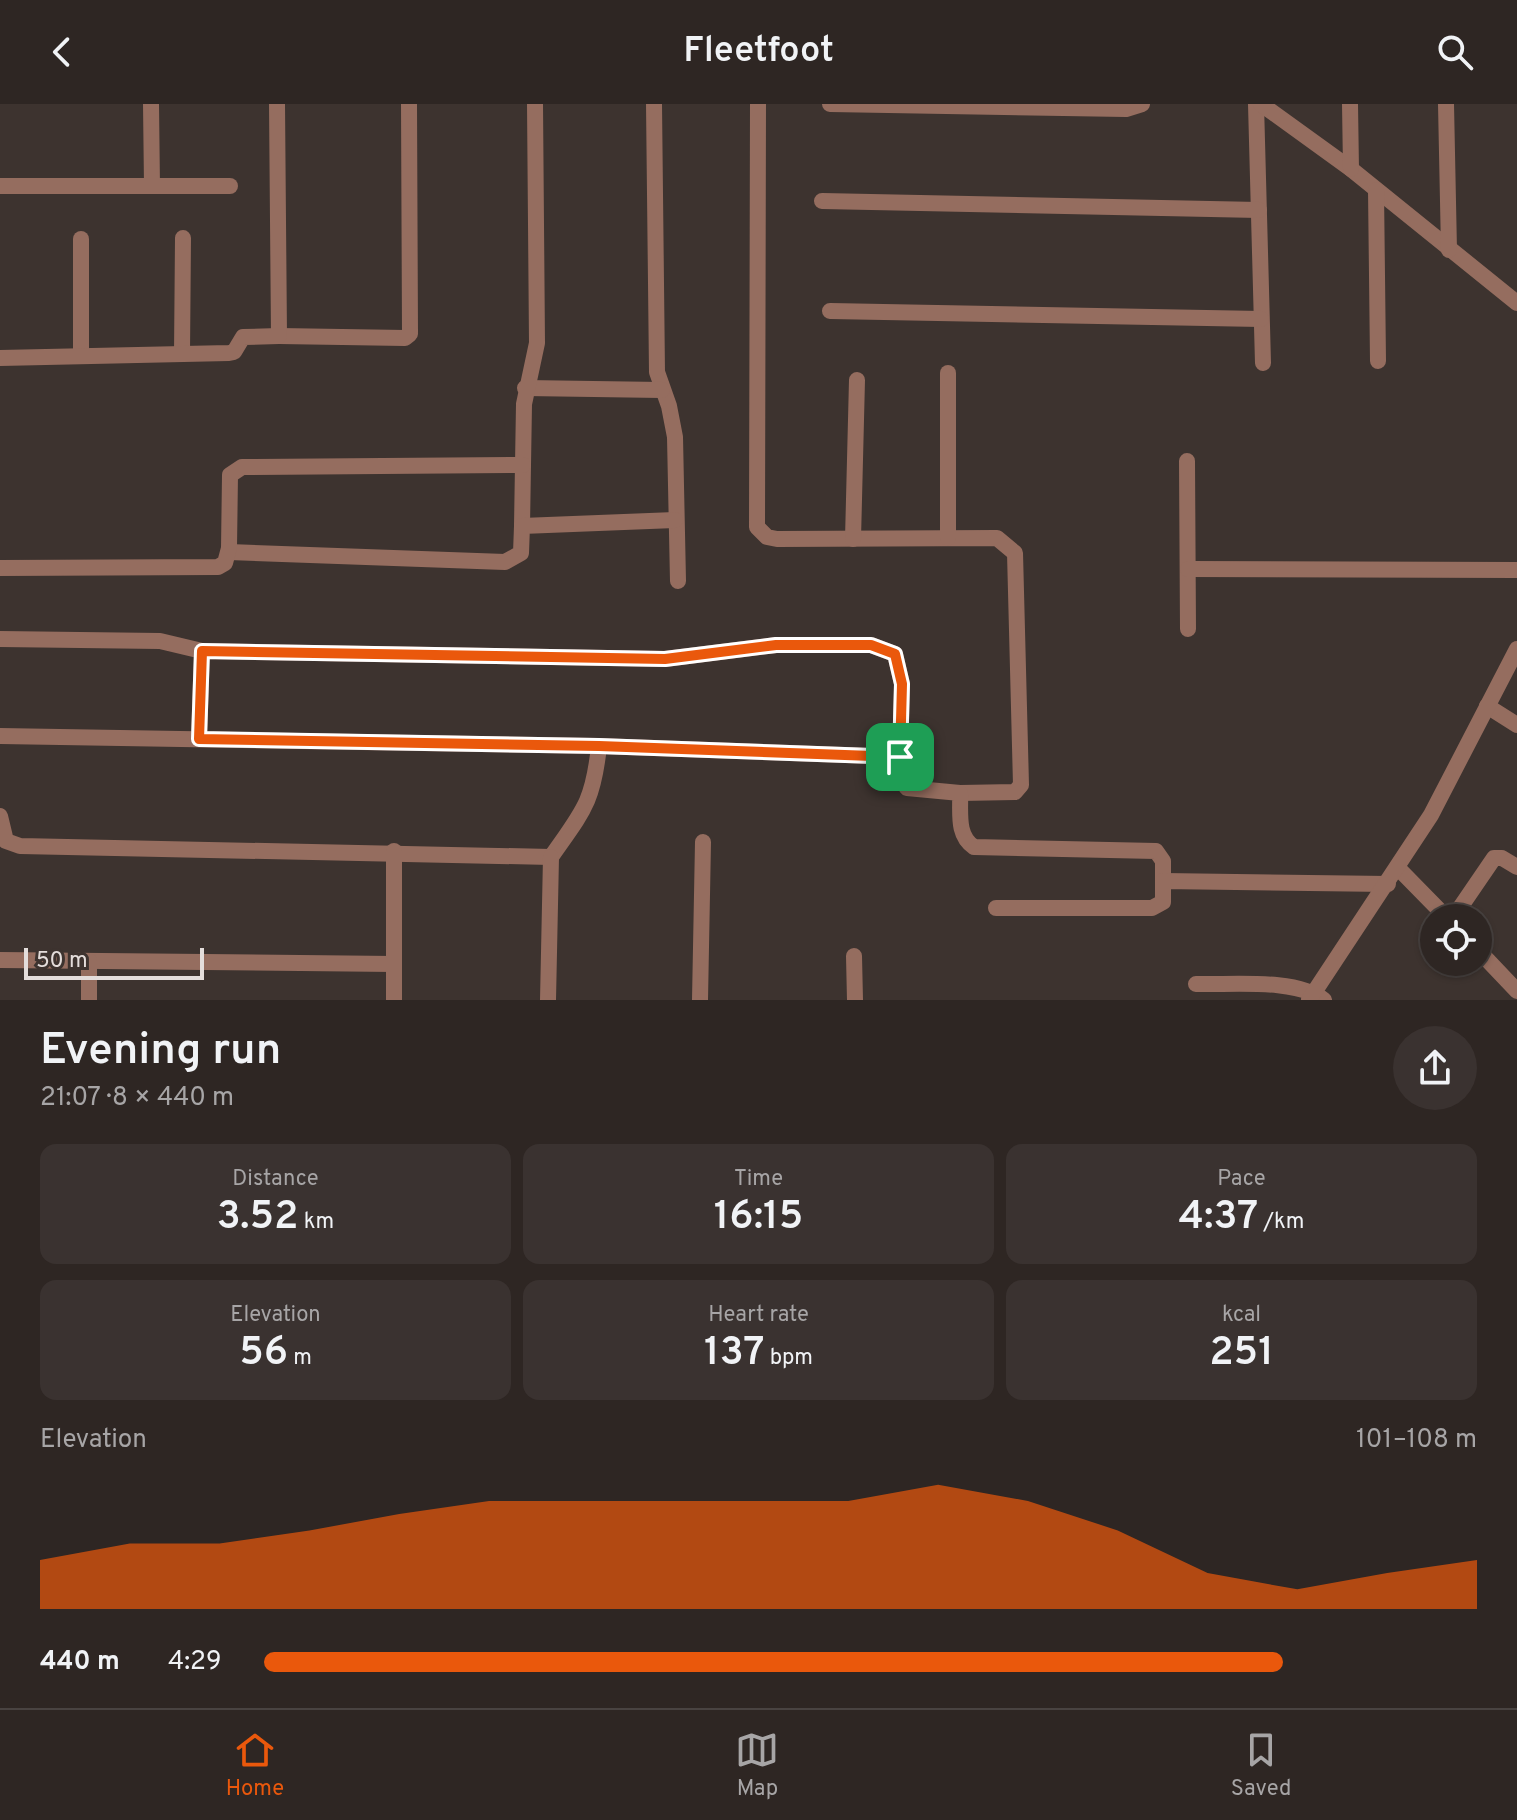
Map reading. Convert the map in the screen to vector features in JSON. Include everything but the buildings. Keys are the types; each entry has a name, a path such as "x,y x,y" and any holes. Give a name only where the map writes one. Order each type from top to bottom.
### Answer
{"street":[{"path":"151,104 152,186"},
{"path":"277,104 279,336"},
{"path":"0,358 229,353 243,337 405,338 413,325 409,104"},
{"path":"229,552 505,562 521,553 525,388 537,343 535,104"},
{"path":"654,104 657,372 669,406 675,437 678,581"},
{"path":"0,639 160,641 202,651 665,659 776,645 871,645 895,654 901,670 899,776 907,788 960,793 1015,792 1021,785 1015,553 997,538 777,539 762,533 755,520 758,104"},
{"path":"830,104 1126,109 1142,104"},
{"path":"1259,104 1351,169 1517,303"},
{"path":"1259,104 1263,363"},
{"path":"1350,104 1351,169"},
{"path":"1446,104 1449,250"},
{"path":"0,186 230,186"},
{"path":"1376,190 1378,361"},
{"path":"822,201 1259,210"},
{"path":"182,354 183,238"},
{"path":"81,239 81,356"},
{"path":"830,311 1261,319"},
{"path":"948,373 948,538"},
{"path":"853,539 857,380"},
{"path":"525,388 662,390"},
{"path":"1187,461 1188,629"},
{"path":"0,568 218,567 225,563 229,552 230,475 242,467 523,465"},
{"path":"522,526 675,520"},
{"path":"1188,569 1517,570"},
{"path":"1196,984 1296,987 1316,997 1431,815 1517,649"},
{"path":"199,739 202,651"},
{"path":"1487,706 1517,725"},
{"path":"0,736 599,746 900,757"},
{"path":"548,1000 551,857 591,796 599,746"},
{"path":"960,793 961,830 965,841 974,847 1156,851 1163,861 1163,902 1152,908 996,908"},
{"path":"0,816 6,841 20,846 394,851 551,857"},
{"path":"700,1000 703,842"},
{"path":"394,851 394,1000"},
{"path":"1460,904 1494,858 1515,861"},
{"path":"1398,868 1435,904"},
{"path":"1163,881 1388,884"},
{"path":"854,956 855,1000"},
{"path":"0,960 394,964"},
{"path":"89,961 89,1000"},
{"path":"1492,965 1517,991"}],"route":[{"path":"871,645 895,654 901,670 900,757 599,746 199,739 202,651 665,659 746,647 871,645"}]}
